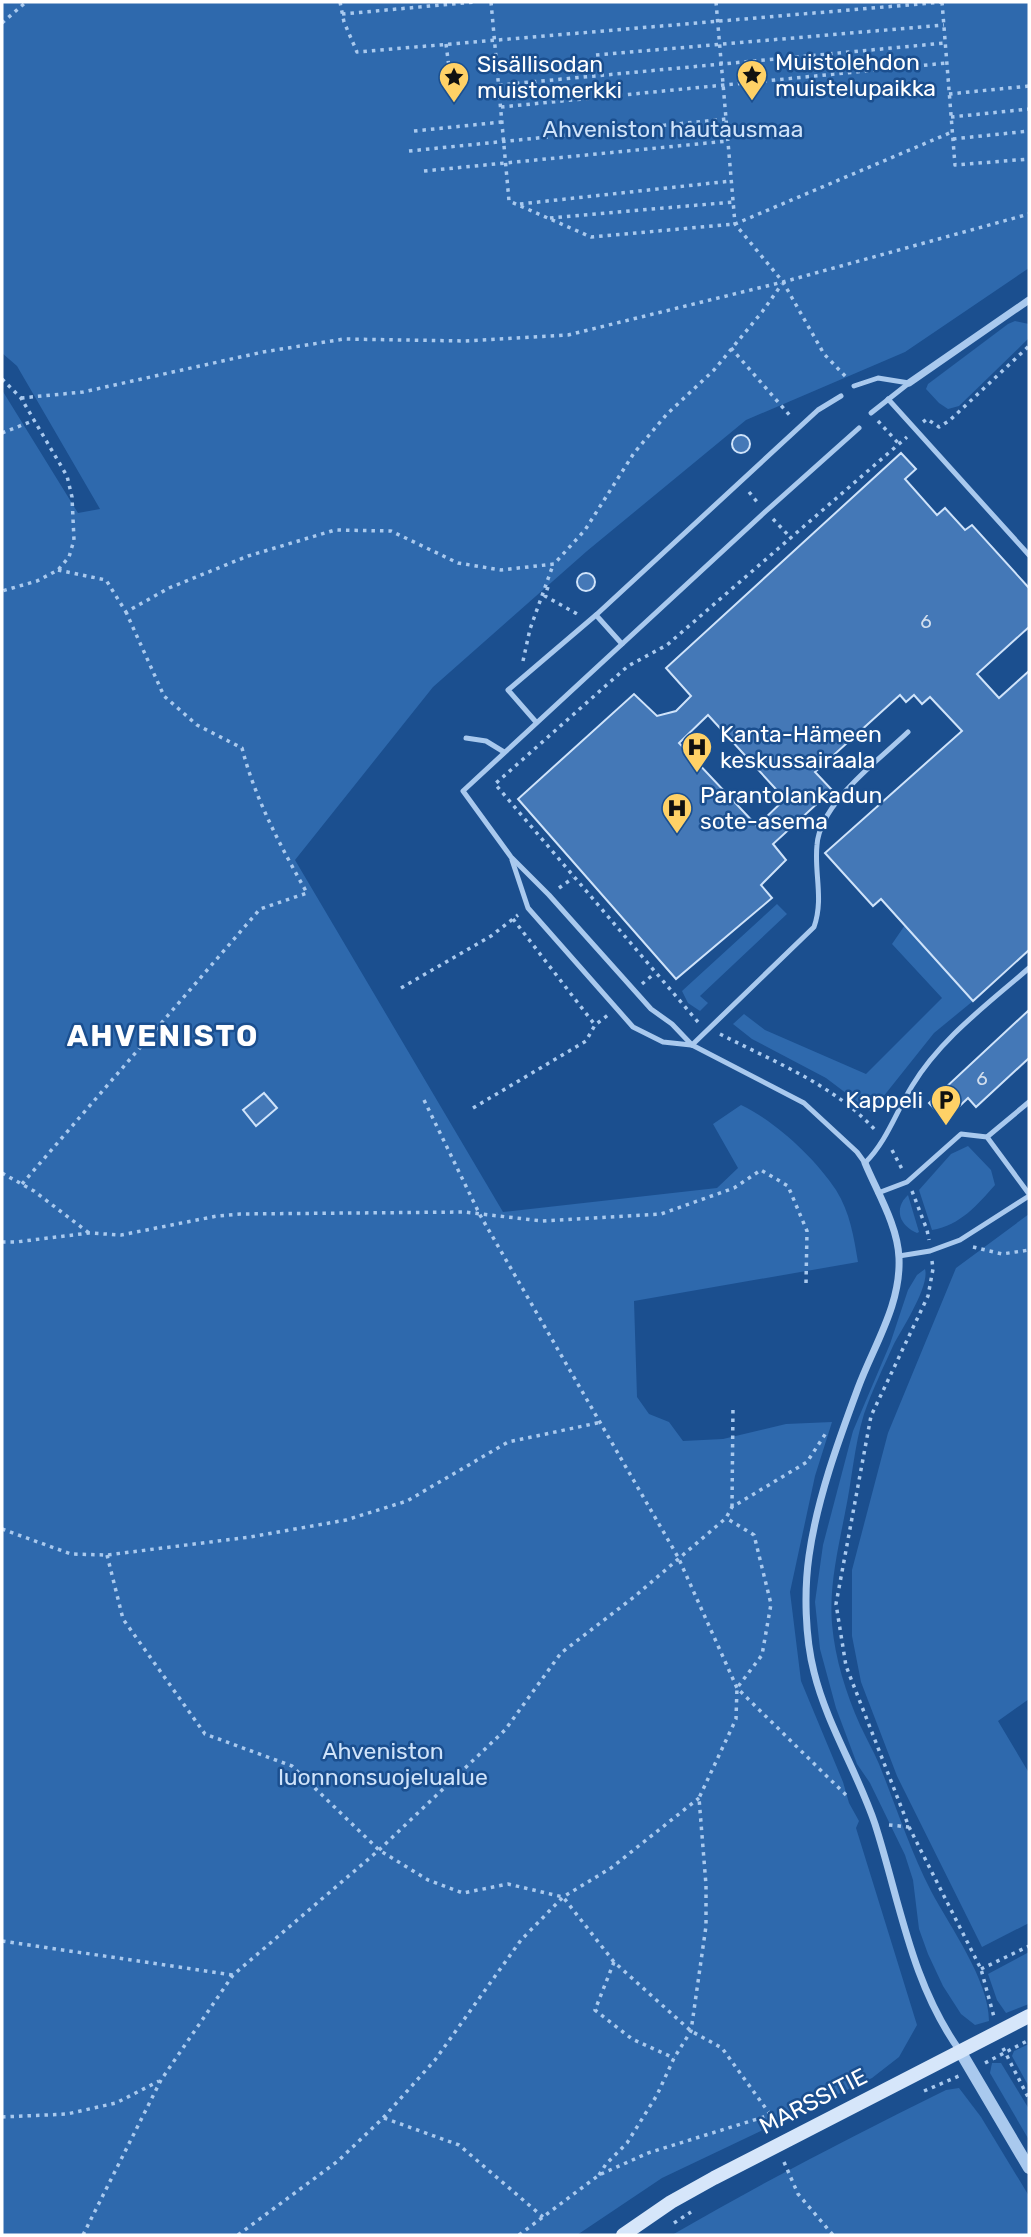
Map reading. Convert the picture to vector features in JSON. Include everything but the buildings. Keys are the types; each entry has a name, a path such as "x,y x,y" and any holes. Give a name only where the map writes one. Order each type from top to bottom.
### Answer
{"main road":[{"name":"MARSSITIE","path":"623,2235 671,2202 714,2178 1029,2016"}],"street":[{"path":"909,383 1029,300"},
{"path":"865,1163 896,1236 899,1256 895,1297 858,1387 823,1490 809,1557 807,1628 814,1672 874,1823 924,1989 1029,2168"}],"lane":[{"path":"854,386 878,378 909,383"},
{"path":"871,413 909,383"},
{"path":"536,722 509,690 596,615 818,410 841,396"},
{"path":"888,399 1029,555"},
{"path":"859,428 463,791 511,857 550,895 651,1009 672,1024 692,1045 804,1102 865,1163 884,1139 912,1086 947,1040 1029,968"},
{"path":"596,615 622,644"},
{"path":"511,857 528,908 633,1027 663,1042 692,1045 814,927 819,908 817,844 822,828 835,803 908,733"},
{"path":"466,738 486,741 504,752"},
{"path":"878,1193 907,1181 961,1134 987,1137 1029,1102"},
{"path":"899,1256 930,1251 960,1240 1029,1195 987,1137"}],"path":[{"path":"2,23 26,2"},
{"path":"340,2 357,52 942,2 955,165 1029,159"},
{"path":"342,14 475,2"},
{"path":"491,2 509,201 591,237 735,224 952,132"},
{"path":"716,2 735,224 783,282 824,354 854,386"},
{"path":"596,55 944,25"},
{"path":"499,85 945,43"},
{"path":"446,44 453,98"},
{"path":"501,107 947,63"},
{"path":"949,94 1029,86"},
{"path":"951,117 1029,109"},
{"path":"409,151 726,119"},
{"path":"414,131 502,122"},
{"path":"953,139 1029,131"},
{"path":"424,171 727,141"},
{"path":"518,204 731,181"},
{"path":"548,218 733,202"},
{"path":"20,398 83,392 263,352 344,339 466,341 568,335 783,282 1029,214"},
{"path":"517,683 530,629 554,564 585,530 634,453 667,414 714,370 783,282"},
{"path":"1029,346 949,421 939,427 927,419 667,645 628,666 495,784 697,1021 829,1090 864,1117 890,1144 927,1230 933,1269 928,1296 870,1416 836,1604 845,1666 909,1827 982,1969 1004,2053 1028,2092 1029,2099"},
{"path":"731,348 800,426"},
{"path":"2,379 20,398 35,420 68,476 74,540 69,557 58,570 37,581 2,591"},
{"path":"2,433 35,420"},
{"path":"125,612 169,588 248,556 335,530 390,531 458,563 501,570 554,564"},
{"path":"554,564 545,596 589,621"},
{"path":"22,1184 260,909 307,893 249,776 242,748 197,725 164,696 125,612 106,580 58,570"},
{"path":"550,895 573,878"},
{"path":"401,988 491,936 528,908"},
{"path":"513,919 595,1025"},
{"path":"634,990 656,973"},
{"path":"473,1108 586,1041 595,1025 616,1008"},
{"path":"424,1100 480,1215 678,1557 737,1688 874,1823 909,1827"},
{"path":"2,1242 89,1233 121,1235 240,1214 464,1212 542,1221 661,1214 734,1188 761,1170 788,1186 807,1231 806,1284"},
{"path":"2,1172 34,1191 89,1233"},
{"path":"980,1250 1002,1254 1029,1250"},
{"path":"83,2235 160,2080 233,1975 379,1850 505,1730 561,1653 634,1597 726,1518 732,1507 733,1406"},
{"path":"2,1529 71,1554 107,1555 250,1537 346,1520 407,1501 508,1442 602,1422"},
{"path":"732,1507 807,1462"},
{"path":"238,2235 338,2161 383,2118 435,2060 521,1940 563,1896 611,1868 699,1798 736,1719 737,1688 762,1655 771,1604 754,1535 726,1518"},
{"path":"107,1555 123,1619 205,1734 292,1766 379,1850 428,1880 463,1893 508,1884 563,1896 614,1962 691,2031 722,2048 770,2116 648,2153 599,2175 519,2235"},
{"path":"599,2175 633,2133 691,2031 706,1926 705,1861 699,1798"},
{"path":"2,1941 233,1975"},
{"path":"982,1969 1029,1946"},
{"path":"614,1962 595,2010 632,2039 674,2058"},
{"path":"2,2117 66,2114 116,2103 160,2080"},
{"path":"383,2118 460,2145 543,2217"},
{"path":"781,2155 799,2194 832,2235"}],"green space":[{"path":"2,2 1029,2 1029,268 905,352 746,420 587,551 433,687 295,860 503,1212 717,1188 738,1168 713,1124 741,1105 780,1130 817,1165 841,1198 853,1234 858,1262 634,1301 637,1397 649,1414 669,1422 683,1441 723,1439 786,1424 832,1422 815,1476 790,1592 801,1681 843,1782 849,1803 859,1821 856,1828 917,2025 899,2057 872,2078 662,2178 577,2235 2,2235 2,390 78,513 100,509 17,366 2,353"},
{"path":"1015,321 1029,324 1029,338 959,406 948,409 926,389 928,384"},
{"path":"777,904 787,914 700,996 708,1003 700,1011 688,1003 682,991"},
{"path":"905,925 973,1001 934,1033 871,1112 826,1078 752,1039 733,1024 744,1014 765,1030 866,1074 942,998 892,944"},
{"path":"968,1146 991,1170 995,1185 960,1219 932,1230 919,1190 951,1154"},
{"path":"908,1195 919,1232 917,1233 906,1226 901,1217 901,1206"},
{"path":"1029,1214 1029,1699 998,1721 1029,1773 1029,1923 982,1947 897,1776 861,1682 852,1636 852,1570 888,1433 956,1268"},
{"path":"925,1269 919,1296 893,1346 867,1405 861,1426 835,1568 832,1624 838,1663 855,1713 879,1764 923,1875 983,1988 989,2021 975,2025 961,2014 943,1986 928,1954 919,1929 913,1880 905,1855 870,1783 857,1764 836,1708 820,1649 815,1602 823,1545 853,1431 890,1344 908,1290 917,1275"},
{"path":"1029,1952 1029,2004 1006,2013 997,2000 988,1974"},
{"path":"1029,2044 1029,2087 1012,2056 1014,2051"},
{"path":"992,2063 1001,2063 1029,2109 1029,2140 990,2073"},
{"path":"959,2088 981,2117 1029,2196 1029,2235 672,2235 842,2142 946,2090"}],"place":[{"name":"Muistolehdon muistelupaikka","path":"752,102"},
{"name":"Sisällisodan muistomerkki","path":"454,104"},
{"name":"Kanta-Hämeen keskussairaala","path":"697,774"},
{"name":"Parantolankadun sote-asema","path":"677,835"},
{"name":"Kappeli","path":"946,1127"}],"district":[{"name":"AHVENISTO","path":"163,1036"}],"park label":[{"name":"Ahveniston hautausmaa","path":"673,129"},
{"name":"Ahveniston luonnonsuojelualue","path":"383,1764"}]}
